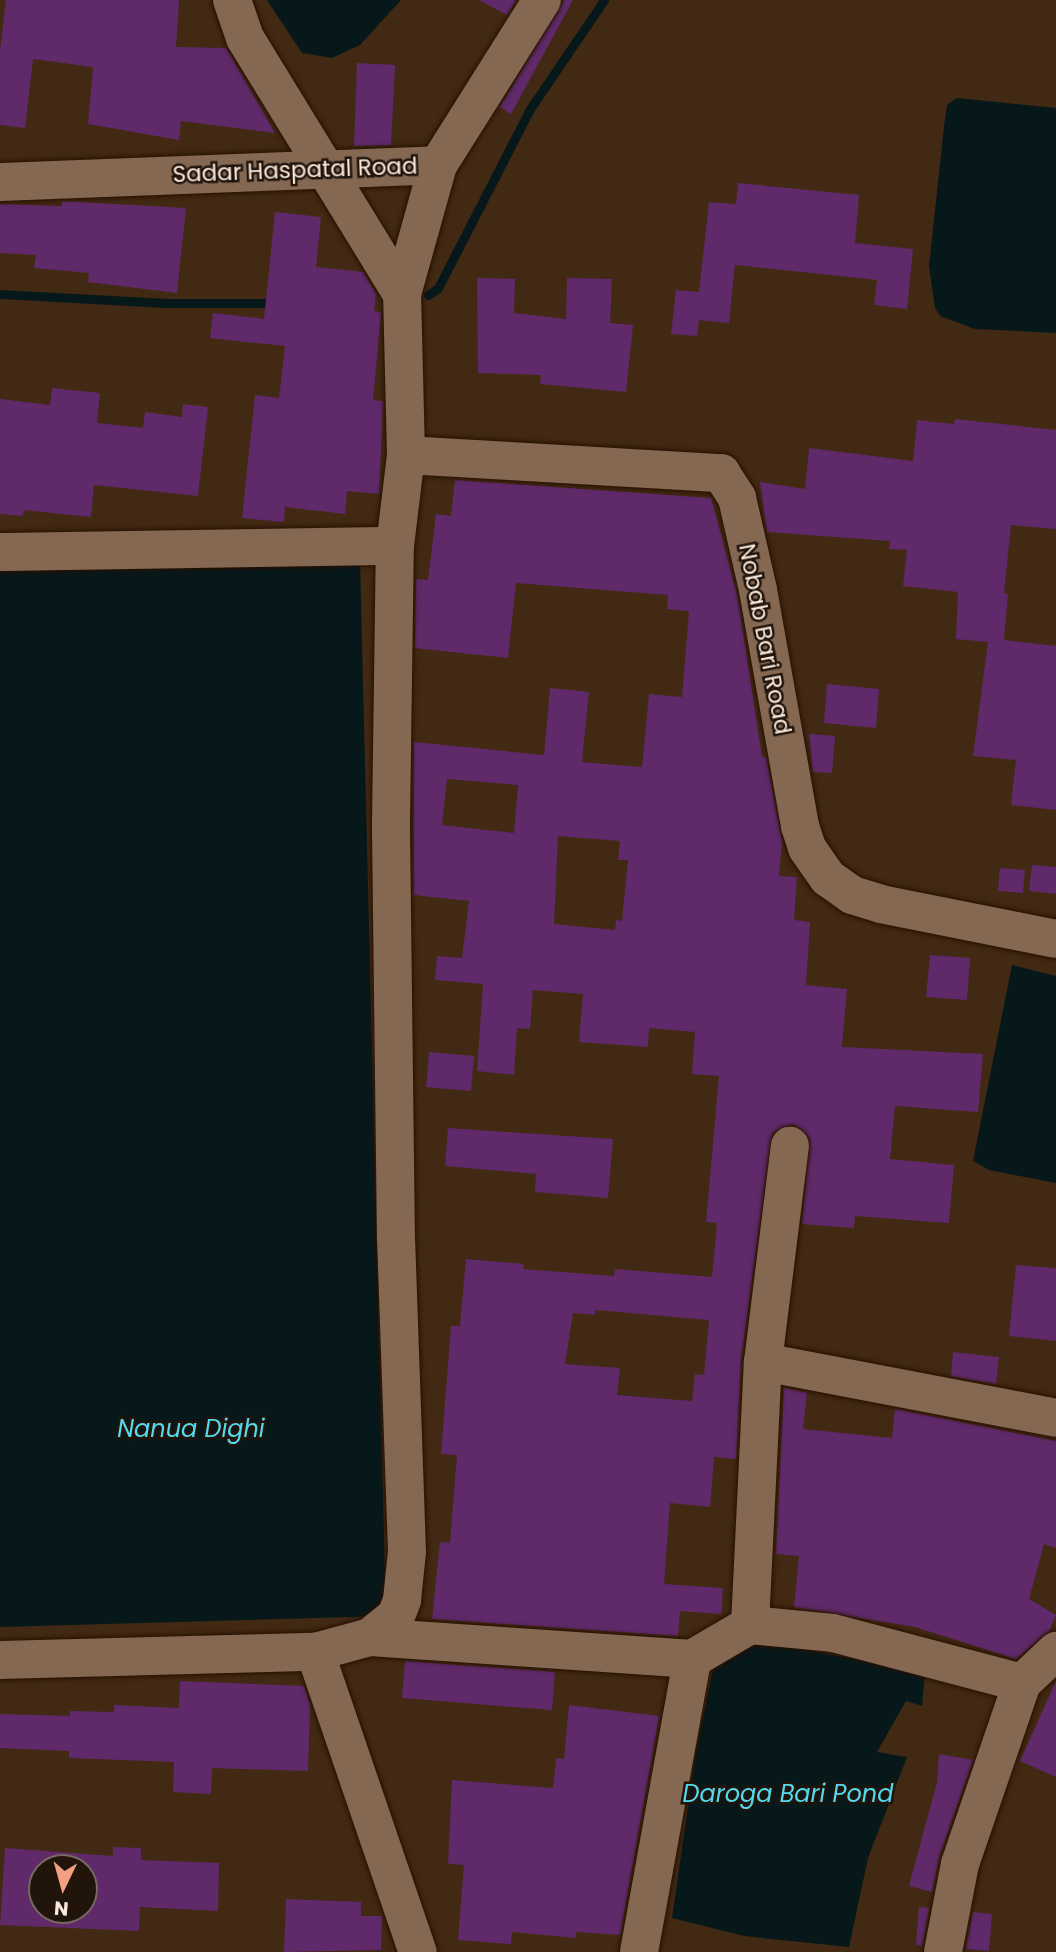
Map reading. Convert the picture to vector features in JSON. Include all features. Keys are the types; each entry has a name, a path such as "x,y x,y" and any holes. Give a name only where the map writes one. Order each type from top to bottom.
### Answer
{"street":[{"path":"232,0 245,38 402,294"},
{"name":"Sadar Haspatal Road","path":"0,182 328,172 438,165 542,0"},
{"path":"370,1637 396,1616 402,1600 407,1552 396,1226 391,822 394,546 406,455 402,294 438,165"},
{"name":"Nobab Bari Road","path":"406,455 721,474 737,498 758,590 800,826 807,848 828,878 852,895 881,904 1056,939"},
{"path":"0,552 394,546"},
{"path":"750,1625 763,1362 790,1146"},
{"path":"763,1362 1056,1418"},
{"path":"0,1660 315,1652 370,1637 692,1659 750,1625 833,1633 1022,1682"},
{"path":"943,1952 960,1864 1022,1682 1056,1651"},
{"path":"315,1652 418,1952"},
{"path":"639,1952 692,1659"}],"water":[{"path":"267,0 401,0 360,45 332,58 302,53"},
{"path":"957,98 1056,108 1056,333 975,329 940,316 935,308 929,266 947,105"},
{"name":"Nanua Dighi","path":"360,562 386,1616 0,1627 0,571"},
{"path":"1012,965 1056,976 1056,1183 989,1170 973,1161"},
{"name":"Daroga Bari Pond","path":"742,1638 925,1672 922,1706 906,1701 877,1752 907,1757 868,1858 849,1947 744,1936 672,1918 696,1750 716,1655"}],"building":[{"path":"6,0 179,0 176,47 226,48 275,133 181,121 179,140 88,124 93,67 33,59 25,128 0,125 0,50"},
{"path":"479,0 516,0 507,15"},
{"path":"564,0 573,0 511,114 500,107"},
{"path":"357,63 395,65 391,145 354,146"},
{"path":"738,183 859,195 855,243 913,249 907,309 874,305 877,280 735,265 729,323 699,320 697,336 671,334 676,290 699,292 709,202 736,204"},
{"path":"62,201 186,208 177,293 88,282 89,273 34,268 36,255 0,253 0,204 62,206"},
{"path":"275,212 321,217 316,267 363,272 376,294 374,311 381,312 373,400 383,401 379,494 347,491 345,514 285,507 284,522 242,518 255,395 279,398 285,346 210,338 213,313 264,319"},
{"path":"477,278 515,279 514,313 566,319 567,278 612,279 610,323 633,325 626,392 540,384 541,375 478,373"},
{"path":"52,388 100,393 97,423 143,428 145,412 182,417 183,404 208,407 198,496 94,485 91,517 24,510 23,516 0,514 0,399 50,405"},
{"path":"955,419 1056,430 1056,529 1011,525 1004,593 1008,594 1004,640 1056,646 1056,810 1011,805 1016,760 973,756 988,642 956,639 958,592 903,586 907,550 889,549 890,541 767,532 760,482 805,489 809,448 913,461 917,420 954,424"},
{"path":"455,480 711,498 737,594 762,757 766,757 782,841 779,876 797,877 794,920 810,922 806,985 847,989 842,1047 983,1054 978,1112 895,1106 890,1159 954,1165 949,1223 855,1216 854,1228 802,1224 810,1138 793,1124 772,1133 741,1359 736,1459 714,1457 710,1507 670,1503 664,1584 723,1588 721,1614 680,1611 678,1636 432,1619 440,1542 450,1543 457,1455 441,1454 451,1326 460,1326 466,1259 524,1264 523,1269 614,1276 615,1269 712,1277 717,1223 706,1222 719,1076 692,1074 695,1032 649,1028 648,1047 579,1042 583,994 533,990 530,1029 517,1028 514,1075 477,1071 483,984 435,980 437,956 462,958 469,901 414,895 414,742 544,755 550,688 589,692 582,762 642,767 649,694 682,697 689,611 667,609 668,595 516,583 508,658 415,648 416,579 428,580 436,514 451,516","holes":["447,779 518,785 514,833 442,825","558,836 620,841 618,860 628,860 622,921 616,920 615,930 554,924","595,1310 709,1320 704,1375 695,1374 692,1401 617,1395 620,1368 565,1364 573,1313 595,1315"]},
{"path":"827,684 879,689 876,728 824,723"},
{"path":"809,734 835,736 832,773 813,772"},
{"path":"1032,865 1056,867 1056,894 1029,891"},
{"path":"1000,868 1025,870 1023,893 998,891"},
{"path":"930,955 970,958 967,1000 926,997"},
{"path":"429,1052 474,1056 471,1091 426,1087"},
{"path":"448,1128 613,1139 608,1198 535,1192 536,1174 445,1166"},
{"path":"1016,1265 1056,1268 1056,1341 1009,1336"},
{"path":"953,1352 999,1357 996,1384 951,1376"},
{"path":"784,1388 807,1393 803,1429 892,1438 895,1409 1056,1441 1056,1548 1044,1544 1029,1599 1056,1615 1049,1631 1016,1659 915,1627 794,1607 799,1556 776,1554"},
{"path":"405,1661 555,1672 552,1710 402,1698"},
{"path":"180,1681 304,1686 310,1704 308,1771 212,1768 211,1794 173,1792 174,1762 69,1758 69,1751 0,1748 0,1714 70,1716 70,1711 114,1712 114,1705 179,1708"},
{"path":"1056,1681 1056,1777 1020,1761"},
{"path":"569,1705 659,1716 620,1935 576,1932 576,1938 512,1932 511,1944 458,1940 464,1865 448,1864 452,1780 553,1788 556,1758 564,1759"},
{"path":"939,1754 973,1760 939,1857 932,1892 909,1886 937,1782"},
{"path":"113,1847 141,1848 141,1860 219,1863 218,1911 140,1907 139,1931 0,1925 5,1848 86,1854 28,1854 28,1924 98,1924 98,1855 113,1856"},
{"path":"286,1899 361,1902 361,1916 382,1916 381,1950 284,1952"},
{"path":"919,1907 929,1908 922,1946 916,1945"},
{"path":"973,1912 992,1914 989,1951 966,1949"}],"waterway":[{"path":"428,295 438,288 530,109 604,0"},
{"path":"0,294 167,303 278,303"}]}
